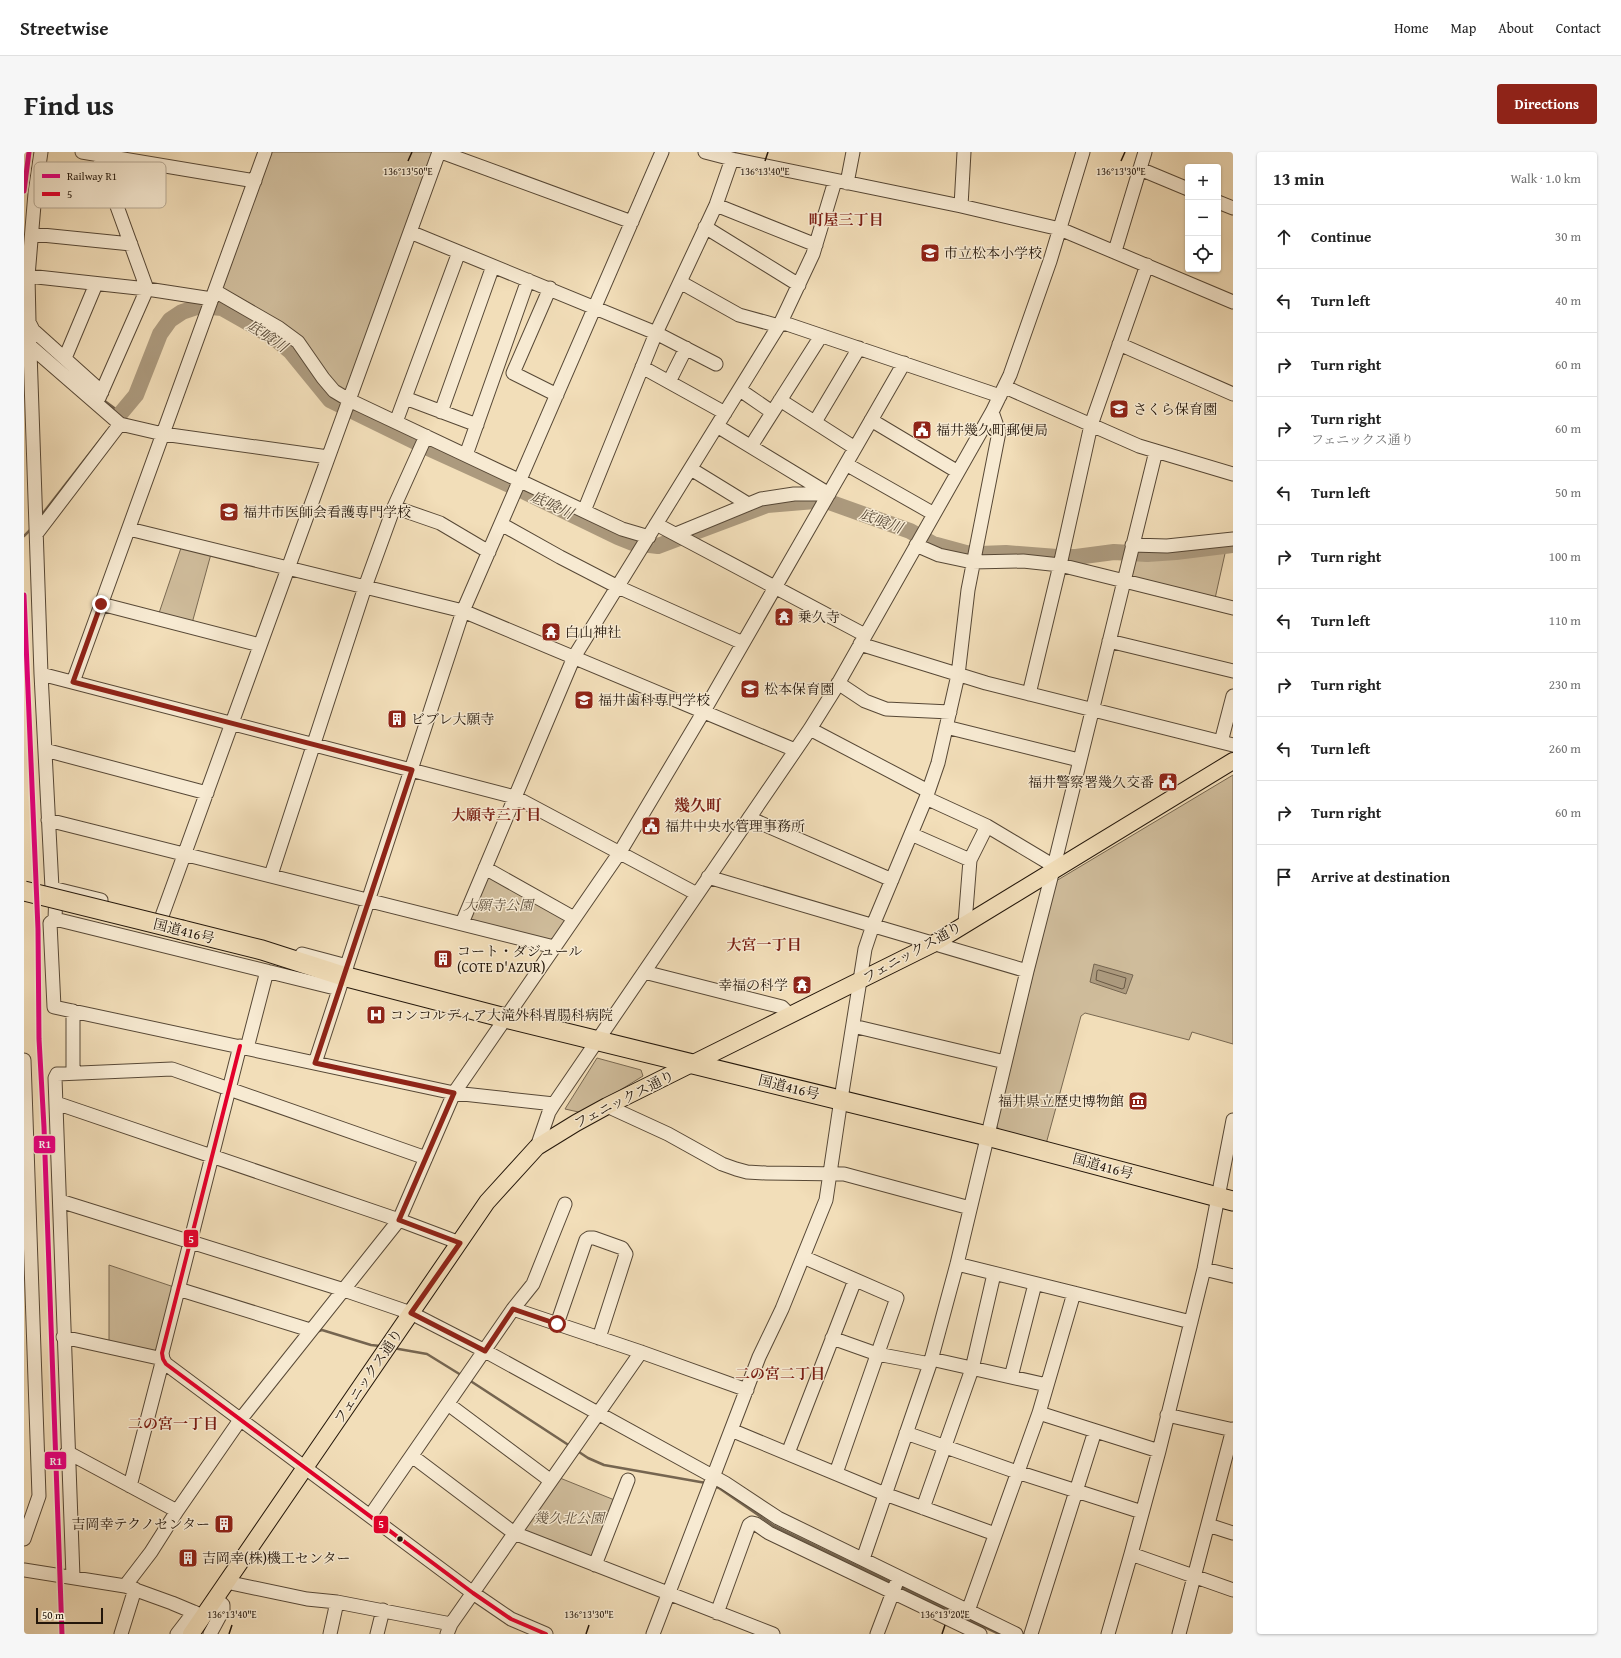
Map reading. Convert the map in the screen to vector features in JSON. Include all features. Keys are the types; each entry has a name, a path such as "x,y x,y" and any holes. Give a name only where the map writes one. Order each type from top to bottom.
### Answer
{"highway":[{"name":"国道416号","path":"24,891 181,936 259,962 343,977 505,1018 841,1099 1226,1199"},
{"name":"国道416号","path":"24,902 181,936"}],"main road":[{"name":"フェニックス通り","path":"191,1634 199,1614 215,1598 496,1191 538,1147 576,1123 607,1106 933,944 1054,868 1233,761"}],"street":[{"path":"82,152 145,162"},
{"path":"73,682 265,152"},
{"path":"162,916 440,152 632,222"},
{"path":"315,1063 463,611 662,152"},
{"path":"705,152 732,160 961,206 1060,229 1233,302"},
{"path":"462,923 574,657 780,324 816,246 853,152"},
{"path":"961,206 964,152"},
{"path":"538,1147 549,1112 554,1104 810,729 838,683 1003,392 1050,262 1083,152"},
{"path":"1115,252 1145,152"},
{"path":"98,154 101,162"},
{"path":"584,511 656,332 716,205 732,160"},
{"path":"166,166 255,181"},
{"path":"1140,169 1185,188"},
{"path":"1221,203 1233,208"},
{"path":"716,205 816,246"},
{"path":"34,207 28,276 28,322 37,533 41,674 52,888 162,916 343,977"},
{"path":"99,398 147,289 118,208"},
{"path":"705,227 799,285"},
{"path":"410,232 656,332 716,364"},
{"path":"32,234 131,244"},
{"path":"396,422 458,252"},
{"path":"1029,694 1062,559 1091,425 1147,265"},
{"path":"441,412 493,266"},
{"path":"28,276 214,295 280,328 298,342 334,391 349,400 622,529 649,537"},
{"path":"466,455 528,280"},
{"path":"680,282 739,315 780,324 822,336 904,363 1003,392 1091,425 1139,446 1233,474"},
{"path":"65,358 96,284"},
{"path":"550,288 513,374 557,395"},
{"path":"28,322 33,330 65,358 120,424 163,434 328,457"},
{"path":"751,446 822,336"},
{"path":"1119,344 1233,394"},
{"path":"29,345 99,398"},
{"path":"669,382 686,348"},
{"path":"815,422 859,348"},
{"path":"121,1634 130,1588 177,1512 240,1420 310,1330 344,1290 399,1220 454,1093 620,852 704,711 904,363"},
{"path":"642,366 725,413"},
{"path":"740,390 772,412"},
{"path":"405,398 477,425"},
{"path":"780,400 855,448"},
{"path":"653,1634 759,1357 803,1257 826,1200 866,949 873,925 927,794 938,762 958,675 973,556 999,432 992,412"},
{"path":"871,420 958,472"},
{"path":"37,533 120,424"},
{"path":"717,426 829,494"},
{"path":"271,875 364,586 394,507 426,436"},
{"path":"863,1559 930,1361 957,1264 1027,970 1054,868 1091,710 1156,451"},
{"path":"846,464 934,514"},
{"path":"691,469 748,504"},
{"path":"676,534 762,499 794,494 829,494"},
{"path":"394,507 440,523 489,552"},
{"path":"501,524 560,557 618,586 743,643"},
{"path":"656,524 775,587 863,639 958,675 1227,744 1233,696"},
{"path":"129,529 463,611 796,750"},
{"path":"1131,549 1233,539"},
{"path":"916,545 939,555 1023,560 1062,559 1124,581 1233,608"},
{"path":"101,604 260,645"},
{"path":"1108,641 1233,671"},
{"path":"41,674 515,797 697,894"},
{"path":"838,683 865,701 886,709 950,712"},
{"path":"946,727 1080,760"},
{"path":"810,729 987,826 1054,868"},
{"path":"45,750 207,792"},
{"path":"748,818 892,880"},
{"path":"48,820 369,899 554,947"},
{"path":"966,923 970,860 987,826"},
{"path":"911,834 970,860"},
{"path":"485,868 574,918"},
{"path":"708,877 933,944 1027,970"},
{"path":"56,889 55,919 50,923 54,1007 454,1093 554,1104"},
{"path":"55,919 267,971 343,977"},
{"path":"130,1486 163,1359 162,1354 229,1088 267,971"},
{"path":"644,972 782,1007 790,1015"},
{"path":"73,1011 73,1073"},
{"path":"853,1026 1005,1062"},
{"path":"24,1060 27,1264 39,1496 24,1539"},
{"path":"73,1577 63,1337 60,1200 55,1078 57,1074 172,1069 426,1158"},
{"path":"56,1103 399,1220 460,1243"},
{"path":"607,1106 668,1134 722,1164 736,1169 747,1172 766,1173 844,1174 970,1208"},
{"path":"1108,1634 1168,1415 1204,1269 1226,1199 1232,1128"},
{"path":"60,1200 344,1290 411,1313 485,1351 725,1483 778,1518 1016,1634"},
{"path":"370,1516 513,1309 533,1284 565,1204"},
{"path":"557,1324 586,1240 594,1238 622,1248 626,1254 599,1338"},
{"path":"803,1257 897,1298 836,1473"},
{"path":"957,1264 1191,1322"},
{"path":"1204,1269 1233,1276"},
{"path":"923,1508 972,1369 994,1274"},
{"path":"788,1453 854,1280"},
{"path":"1011,1377 1035,1284"},
{"path":"178,1289 310,1330"},
{"path":"968,1611 1039,1413 1074,1293"},
{"path":"513,1309 641,1352 747,1390"},
{"path":"63,1337 163,1359 166,1364 240,1420 473,1593 511,1619 546,1634"},
{"path":"832,1338 877,1354 930,1361 1047,1385"},
{"path":"226,1582 307,1599 337,1602 383,1610 449,1629 514,1533 641,1352"},
{"path":"448,1404 551,1480"},
{"path":"1039,1413 1158,1451"},
{"path":"1168,1415 1233,1430 1179,1634"},
{"path":"731,1430 885,1494 995,1534"},
{"path":"1032,1634 1095,1431"},
{"path":"906,1433 1017,1472 1142,1512"},
{"path":"67,1452 177,1512"},
{"path":"412,1456 514,1533 772,1634"},
{"path":"595,1565 628,1480"},
{"path":"717,1613 749,1525 752,1523 769,1533 980,1634"},
{"path":"1208,1525 1233,1534"},
{"path":"1131,1554 1195,1575 1233,1590"},
{"path":"24,1570 73,1577 130,1588 199,1614 177,1634"},
{"path":"877,1634 899,1577"},
{"path":"210,1634 223,1610 223,1605 215,1598"},
{"path":"330,1634 337,1602"},
{"path":"377,1634 383,1610"}],"green space":[{"path":"265,152 439,152 349,400 292,338 215,291"},
{"path":"182,545 211,554 191,627 157,619"},
{"path":"1226,549 1214,603 1124,581 1130,554"},
{"path":"1233,775 1233,1044 1192,1032 1189,1040 1085,1013 1081,1016 1046,1144 1000,1132 996,1124 1056,881"},
{"name":"大願寺公園","path":"486,871 571,919 554,945 469,923"},
{"path":"597,1058 641,1070 643,1076 583,1113 565,1109"},
{"path":"109,1265 177,1288 160,1356 109,1346"},
{"name":"幾久北公園","path":"555,1476 617,1501 595,1563 516,1532"}],"water":[{"path":"1094,964 1133,975 1126,994 1090,982"}],"waterway":[{"name":"底喰川","path":"121,413 136,395 160,334 170,320 182,312 200,306 222,308 273,337 290,351 330,400 428,448 633,543 658,546 767,505 815,501 829,502 910,531 933,544 966,553 1006,553 1076,557 1114,552 1147,554 1176,552 1233,545"},
{"path":"102,399 121,413 117,417"},
{"name":"底喰川","path":"40,517 107,431"},
{"name":"底喰川","path":"24,536 31,529"},
{"path":"316,1332 322,1330 371,1345 380,1346"},
{"path":"393,1348 427,1354 461,1375"},
{"path":"469,1380 570,1446"},
{"path":"576,1450 588,1458 604,1465 706,1483"},
{"path":"714,1486 774,1526 892,1583"},
{"path":"900,1587 999,1634"}],"rail line":[{"name":"R1","path":"24,191 29,152"},
{"name":"R1","path":"24,595 38,929 39,1039 44,1127 62,1634"}],"transit line":[{"name":"5","path":"240,1046 162,1353 163,1359 166,1364 473,1593 511,1619 546,1634"}],"place":[{"name":"市立松本小学校","path":"930,253"},
{"name":"さくら保育園","path":"1119,409"},
{"name":"福井幾久町郵便局","path":"922,430"},
{"name":"福井市医師会看護専門学校","path":"229,512"},
{"name":"乗久寺","path":"784,617"},
{"name":"白山神社","path":"551,632"},
{"name":"松本保育園","path":"750,689"},
{"name":"福井歯科専門学校","path":"584,700"},
{"name":"ビブレ大願寺","path":"397,719"},
{"name":"福井警察署幾久交番","path":"1168,782"},
{"name":"福井中央水管理事務所","path":"651,826"},
{"name":"コート・ダジュール (COTE D'AZUR)","path":"443,959"},
{"name":"幸福の科学","path":"802,985"},
{"name":"コンコルディア大滝外科胃腸科病院","path":"376,1015"},
{"name":"福井県立歴史博物館","path":"1138,1101"},
{"name":"吉岡幸テクノセンター","path":"224,1524"},
{"name":"吉岡幸(株)機工センター","path":"188,1558"}],"district":[{"name":"町屋三丁目","path":"846,220"},
{"name":"幾久町","path":"698,805"},
{"name":"大願寺三丁目","path":"496,815"},
{"name":"大宮一丁目","path":"764,945"},
{"name":"二の宮二丁目","path":"780,1374"},
{"name":"二の宮一丁目","path":"173,1424"}],"route":[{"path":"101,604 73,682 412,770 315,1063 454,1093 399,1220 460,1243 411,1313 485,1351 513,1309 557,1324"}]}
